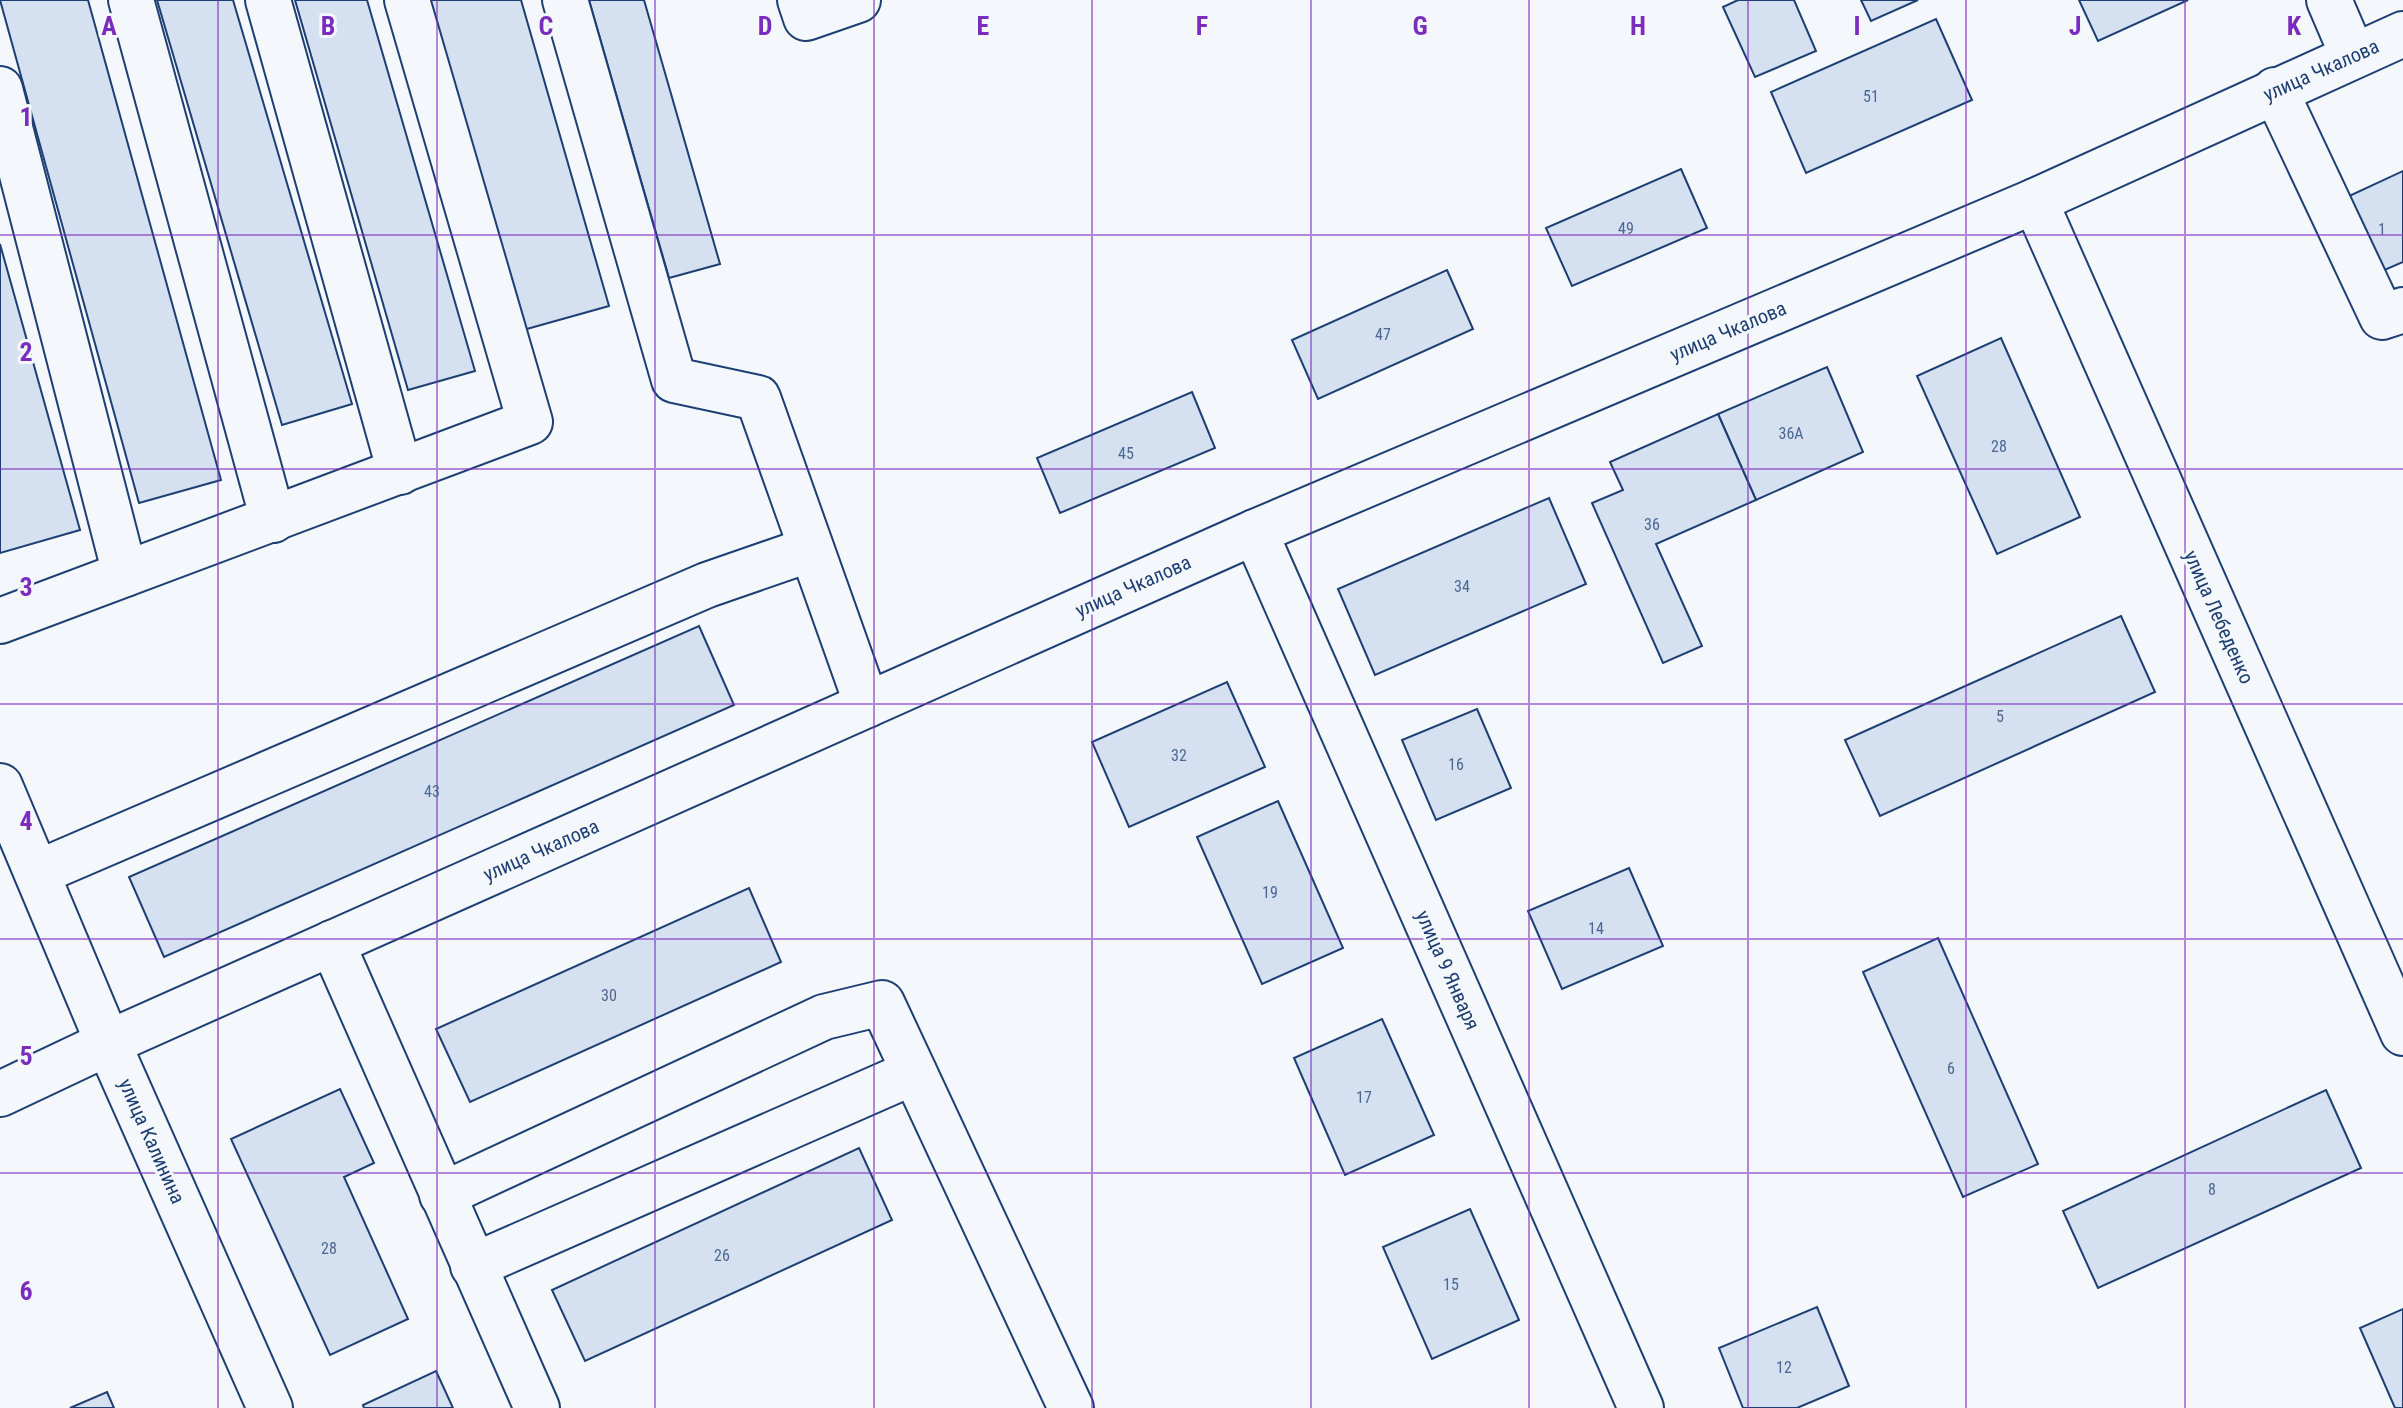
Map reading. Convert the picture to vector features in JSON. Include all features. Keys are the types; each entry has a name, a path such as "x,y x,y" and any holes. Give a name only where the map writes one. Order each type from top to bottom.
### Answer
{"street":[{"path":"131,0 273,520"},
{"path":"268,0 400,472"},
{"path":"0,621 530,422 407,0"},
{"path":"565,0 674,380 758,398 867,705"},
{"path":"800,0 806,18 858,0"},
{"path":"2329,0 2353,56"},
{"name":"улица Чкалова","path":"0,1094 108,1043 1255,532 2035,201 2403,34"},
{"path":"0,89 125,574"},
{"path":"2275,90 2382,317 2403,310"},
{"name":"улица Лебеденко","path":"2035,201 2403,1033"},
{"name":"улица 9 Января","path":"1255,532 1641,1408"},
{"path":"37,873 707,585 811,549"},
{"name":"улица Калинина","path":"0,786 108,1043 270,1408"},
{"path":"332,943 537,1408"},
{"path":"442,1195 824,1017 882,1003 1071,1408"},
{"path":"473,1266 914,1072"}],"building":[{"path":"0,0 88,0 221,480 139,503"},
{"path":"157,0 233,0 352,404 282,425"},
{"path":"295,0 367,0 475,371 408,390"},
{"path":"421,0 521,0 609,306 516,332"},
{"path":"589,0 644,0 720,264 669,278"},
{"path":"1738,0 1794,0 1816,51 1755,77 1723,7"},
{"path":"1861,0 1918,0 1871,21"},
{"path":"2079,0 2188,0 2098,41"},
{"path":"1936,19 1972,100 1806,173 1771,92"},
{"path":"1681,169 1707,228 1572,286 1546,228"},
{"path":"2403,171 2403,262 2380,272 2347,197"},
{"path":"0,244 80,530 0,553"},
{"path":"1447,270 1473,329 1318,399 1292,340"},
{"path":"2001,338 2080,517 1997,554 1917,376"},
{"path":"1827,367 1863,452 1756,500 1718,414"},
{"path":"1192,392 1215,448 1060,513 1037,458"},
{"path":"1718,414 1756,500 1656,544 1702,646 1663,663 1592,503 1623,490 1610,462"},
{"path":"1549,498 1586,584 1375,675 1338,589"},
{"path":"2121,616 2155,692 1880,816 1845,740"},
{"path":"699,626 734,705 164,957 129,877"},
{"path":"1227,682 1265,767 1129,827 1092,742"},
{"path":"1477,709 1511,788 1436,820 1402,740"},
{"path":"1278,801 1343,948 1262,984 1197,837"},
{"path":"1629,868 1663,946 1562,989 1528,911"},
{"path":"749,888 781,962 470,1102 436,1029"},
{"path":"1938,938 2038,1164 1963,1197 1863,972"},
{"path":"1382,1019 1434,1135 1345,1175 1294,1058"},
{"path":"340,1089 374,1163 344,1177 408,1319 330,1355 231,1139"},
{"path":"2326,1090 2361,1168 2098,1288 2063,1211"},
{"path":"859,1148 892,1220 585,1361 552,1290"},
{"path":"1470,1209 1519,1320 1432,1359 1383,1247"},
{"path":"1817,1307 1849,1386 1797,1408 1743,1408 1719,1348"},
{"path":"2403,1309 2403,1408 2395,1408 2360,1328"},
{"path":"436,1371 453,1408 364,1408 363,1405"},
{"path":"107,1392 114,1408 70,1408"}]}
